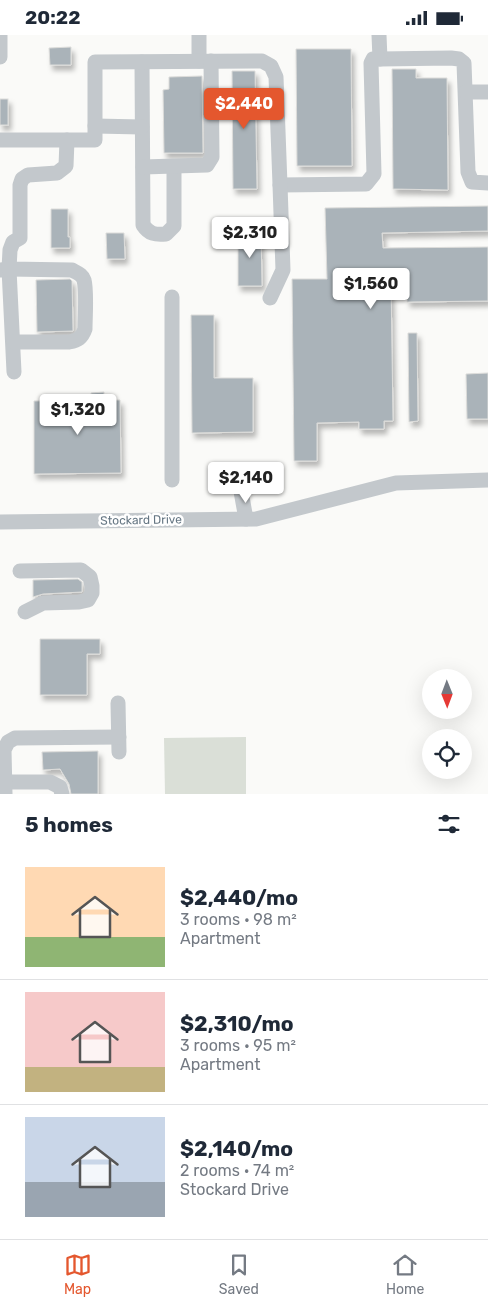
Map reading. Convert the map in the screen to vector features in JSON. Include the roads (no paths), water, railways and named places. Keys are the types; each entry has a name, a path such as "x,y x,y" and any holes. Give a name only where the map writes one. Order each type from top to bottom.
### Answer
{"street":[{"path":"0,35 0,57"},
{"path":"143,167 207,165 212,157 205,61 199,35"},
{"path":"379,35 380,59"},
{"path":"280,185 366,184 374,174 372,60 380,59 459,59 464,63 470,178 472,182 488,183"},
{"path":"95,133 95,63 262,61 271,67 276,77 283,270 270,298"},
{"path":"142,62 143,225 147,231 155,235 166,234 174,226 174,167"},
{"path":"466,93 488,92"},
{"path":"0,141 67,140 95,133 142,127"},
{"path":"14,372 14,341 4,269 13,242 20,238 20,185 22,179 28,175 57,173 66,166 67,140"},
{"path":"4,269 72,270 79,273 84,280 85,329 83,335 77,340 69,342 14,341"},
{"path":"172,297 172,480"},
{"name":"Stockard Drive","path":"0,522 256,519 396,483 488,480"},
{"path":"240,486 246,519"},
{"path":"20,571 81,570 90,577 92,586 92,593 88,600 79,603 43,603 25,612"},
{"path":"62,794 60,787 50,782 5,788 4,750 8,742 15,738 119,744 118,703"}]}
